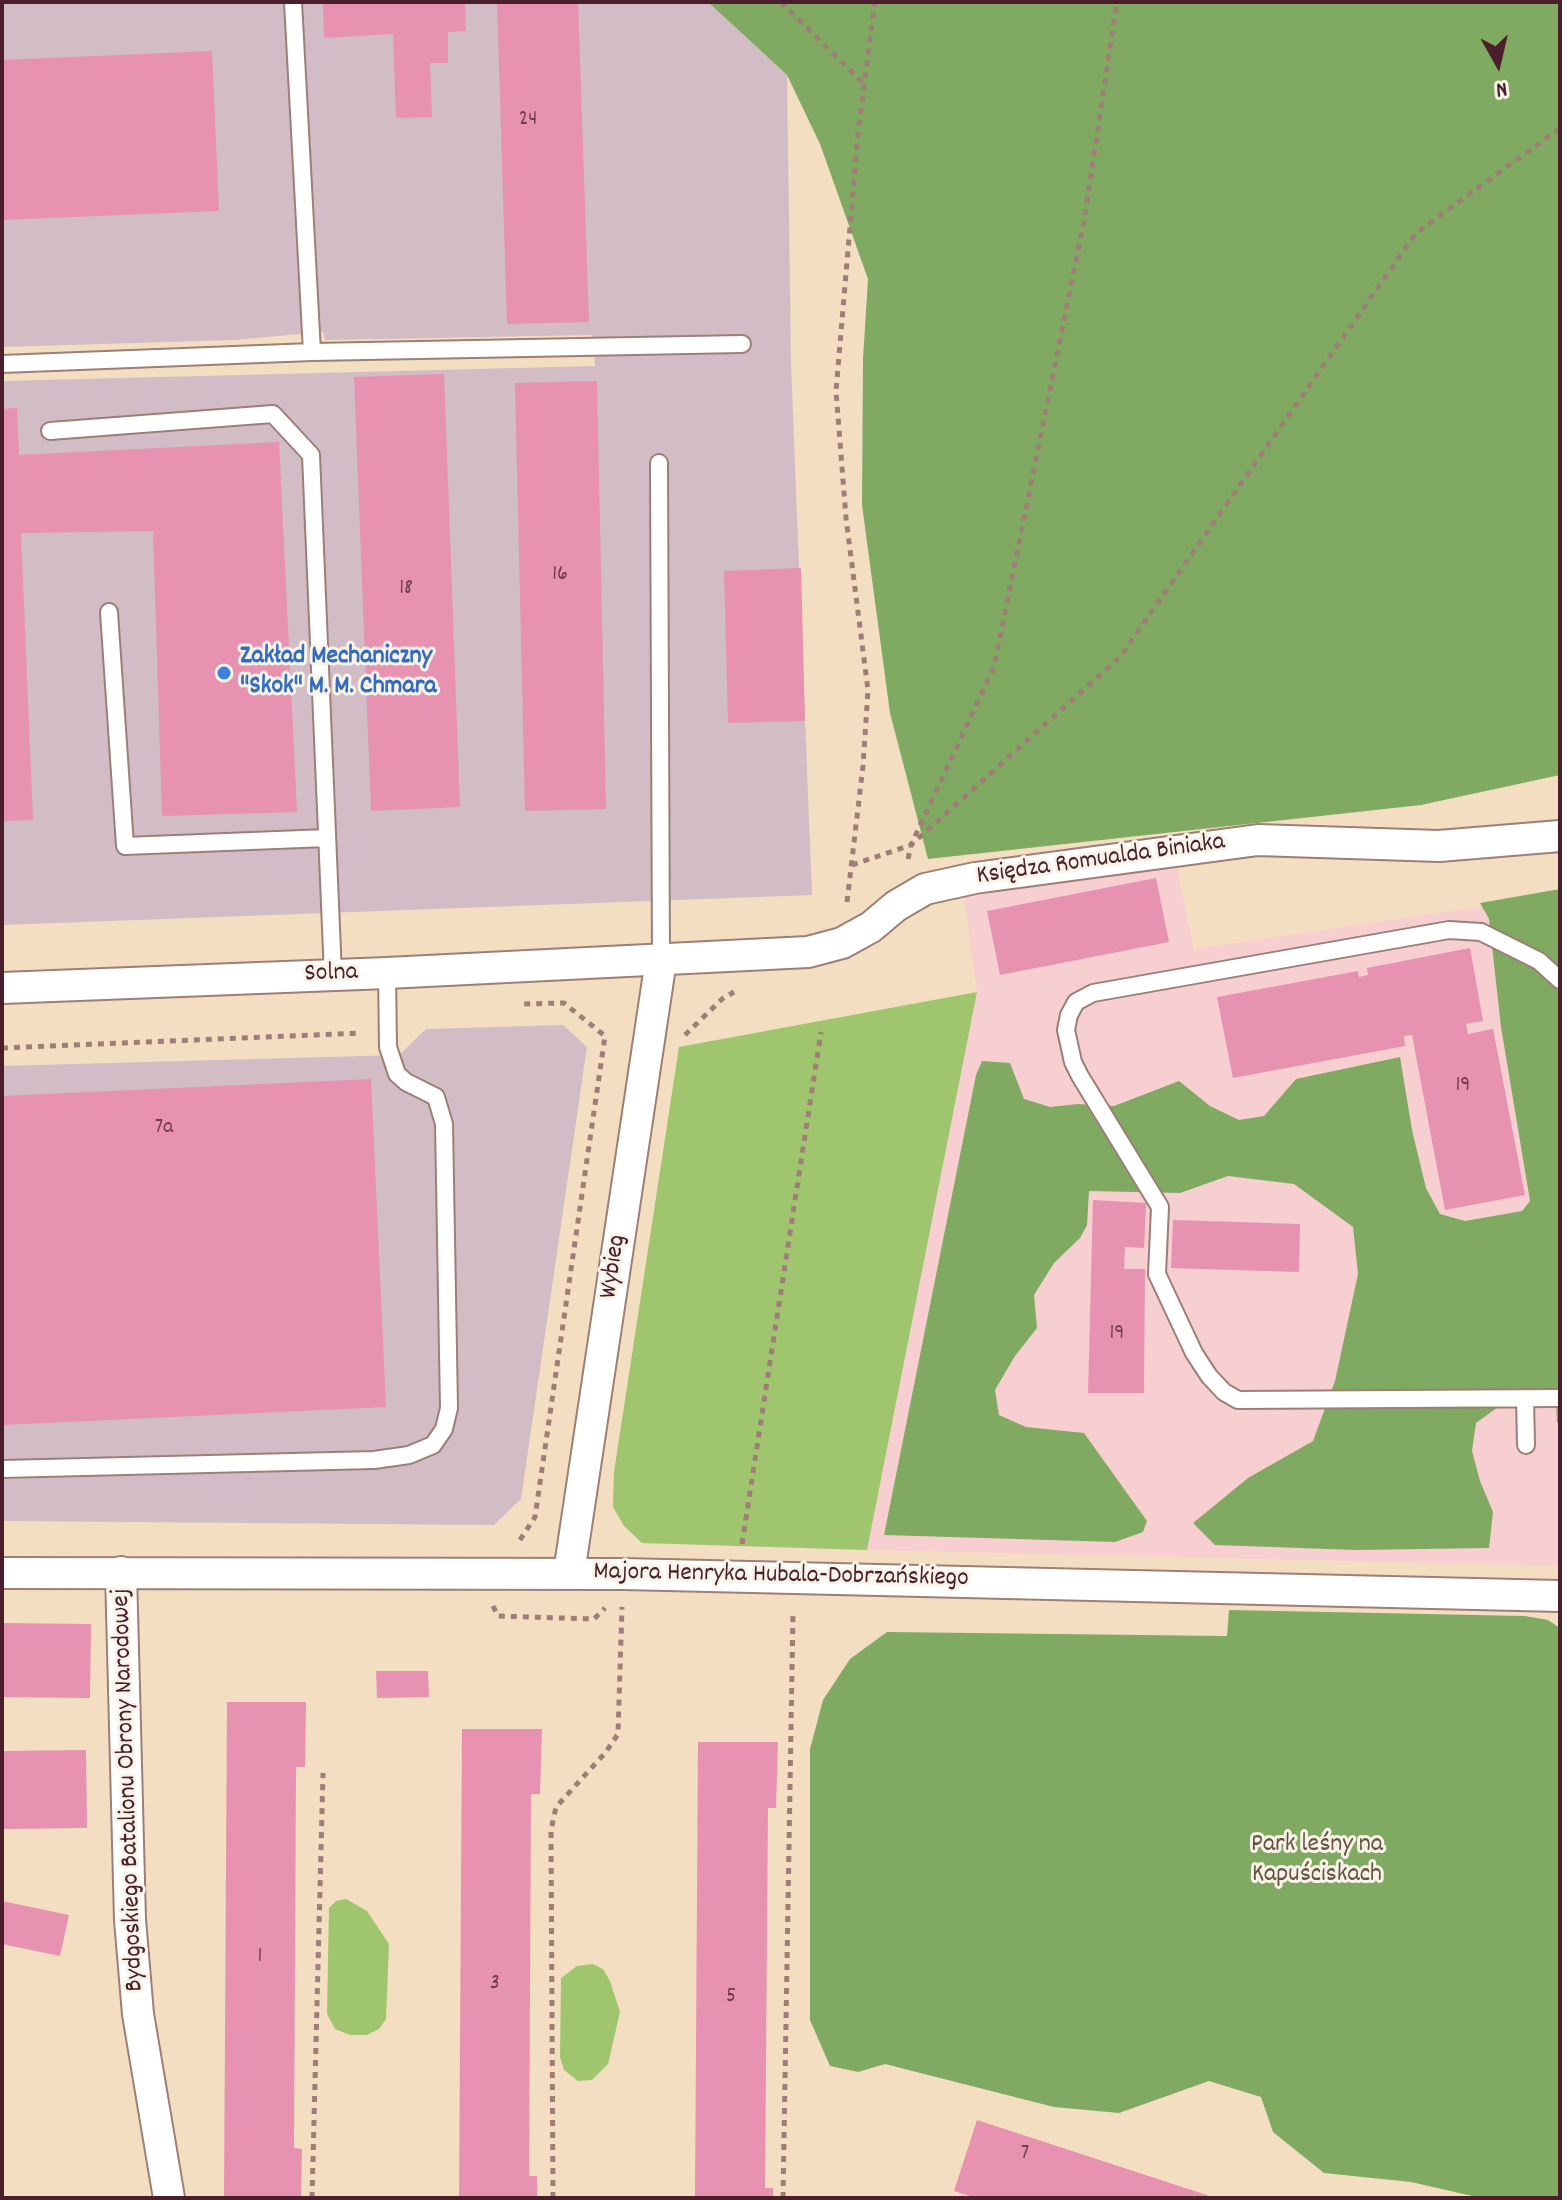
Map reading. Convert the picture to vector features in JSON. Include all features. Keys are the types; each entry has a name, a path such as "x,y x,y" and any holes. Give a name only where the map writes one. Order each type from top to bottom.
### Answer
{"street":[{"name":"Księdza Romualda Biniaka","path":"661,960 808,952 842,943 871,927 896,906 925,889 975,878 1258,840 1439,846 1560,836"},
{"name":"Solna","path":"2,988 661,960"},
{"name":"Wybieg","path":"569,1573 661,960"},
{"name":"Bydgoskiego Batalionu Obrony Narodowej","path":"121,1572 130,1920 138,2014 169,2198"},
{"name":"Majora Henryka Hubala-Dobrzańskiego","path":"2,1573 569,1573 1560,1596"}],"lane":[{"path":"293,2 312,352"},
{"path":"2,364 312,352 742,344"},
{"path":"50,431 273,414 311,455 333,975"},
{"path":"659,463 661,960"},
{"path":"109,612 125,846 327,838"},
{"path":"1560,980 1539,961 1481,932 1449,930 1093,993 1076,1002 1066,1030 1073,1062 1080,1076 1160,1207 1157,1274 1194,1353 1224,1392 1238,1400 1560,1398"},
{"path":"2,1469 374,1460 409,1455 433,1445 444,1429 449,1408 444,1124 436,1097 397,1074 388,1047 387,973"},
{"path":"1525,1398 1526,1445"}],"path":[{"path":"781,2 865,85"},
{"path":"842,943 863,766 868,690 846,518 836,391 858,133 875,2"},
{"path":"896,906 911,845 994,667 1084,221 1117,2"},
{"path":"852,865 911,845 1120,657 1416,233 1560,128"},
{"path":"682,1038 722,999 746,986"},
{"path":"506,1005 564,1003 605,1036 535,1517"},
{"path":"2,1048 350,1035 387,1025"},
{"path":"738,1576 821,1032"},
{"path":"553,2198 551,1830 556,1807 606,1752 618,1734 623,1574"},
{"path":"783,2198 794,1578"},
{"path":"312,2198 323,1773"}],"shaded area":[{"path":"2,2 708,2 787,75 791,363 812,895 2,925 2,381 595,366 592,335 325,340 323,332 234,340 2,347"},
{"path":"1175,858 1194,949 1560,895 1560,1566 867,1550 977,992 964,898"},
{"path":"563,1025 587,1047 521,1499 494,1525 2,1521 2,1066 399,1055 426,1029"}],"green space":[{"path":"708,2 1560,2 1560,775 1421,805 928,859 890,713 862,505 863,359 868,279 820,144 787,75"},
{"path":"1560,889 1560,1426 1557,1422 1556,1398 1520,1391 1476,1423 1472,1451 1493,1512 1489,1548 1356,1550 1215,1545 1193,1523 1248,1478 1313,1441 1335,1381 1358,1274 1353,1227 1294,1184 1228,1176 1180,1193 1089,1191 1087,1225 1080,1238 1054,1263 1034,1295 1037,1328 1015,1356 995,1390 999,1415 1026,1427 1084,1433 1147,1521 1143,1532 1115,1542 884,1535 976,1075 982,1061 1010,1063 1024,1099 1050,1107 1078,1104 1114,1106 1179,1081 1210,1106 1239,1120 1264,1116 1296,1079 1400,1057 1412,1130 1426,1188 1440,1214 1465,1221 1522,1211 1530,1201 1501,1027 1489,919 1480,903"},
{"path":"977,992 867,1550 642,1543 624,1526 613,1507 614,1472 679,1047"},
{"name":"Park leśny na Kapuściskach","path":"1229,1610 1525,1616 1548,1620 1560,1628 1560,2198 1481,2198 1411,2182 1324,2173 1273,2132 1261,2097 1209,2081 1119,2113 1054,2107 885,2064 858,2072 830,2066 810,2020 810,1749 823,1700 850,1659 887,1632 1227,1636"},
{"path":"346,1899 367,1911 389,1944 386,2019 379,2029 367,2035 350,2035 335,2029 327,2014 329,1908 336,1901"},
{"path":"593,1964 603,1969 610,1981 620,2012 608,2064 592,2080 578,2081 564,2070 560,2057 561,1978 577,1966"}],"building":[{"path":"323,2 465,2 466,31 448,32 448,63 430,63 432,117 396,118 393,34 324,38"},
{"path":"497,2 578,2 589,322 507,324"},
{"path":"212,51 219,211 2,220 2,60"},
{"path":"444,374 460,807 371,811 354,377"},
{"path":"597,381 606,809 525,811 515,383"},
{"name":"Zakład Mechaniczny \"Skok\" M. M. Chmara","path":"17,408 19,455 279,442 297,812 162,816 153,531 21,533 33,820 2,821 2,409"},
{"path":"801,568 805,721 728,723 724,571"},
{"path":"1156,878 1169,942 1000,975 987,911"},
{"path":"1470,948 1483,1021 1466,1024 1468,1034 1493,1029 1525,1195 1445,1210 1412,1035 1404,1036 1405,1046 1233,1078 1217,997 1358,971 1359,977 1368,975 1367,968"},
{"path":"371,1079 386,1407 2,1425 2,1096"},
{"path":"1093,1200 1146,1203 1144,1248 1125,1247 1124,1269 1145,1269 1144,1393 1088,1393"},
{"path":"1173,1220 1300,1224 1299,1272 1171,1268"},
{"path":"2,1623 91,1624 90,1698 2,1697"},
{"path":"376,1671 428,1671 429,1697 377,1698"},
{"path":"227,1702 306,1702 305,1767 296,1767 294,2148 302,2149 301,2198 224,2198"},
{"path":"462,1729 542,1729 540,1794 531,1794 529,2176 537,2176 537,2198 459,2198"},
{"path":"698,1742 778,1742 776,1808 768,1808 765,2188 773,2188 773,2198 695,2198"},
{"path":"86,1750 87,1828 2,1829 2,1751"},
{"path":"2,1901 69,1915 60,1956 2,1944"},
{"path":"977,2120 1213,2198 976,2198 954,2191"}],"place":[{"name":"Zakład Mechaniczny \"Skok\" M. M. Chmara","path":"224,673"}]}
